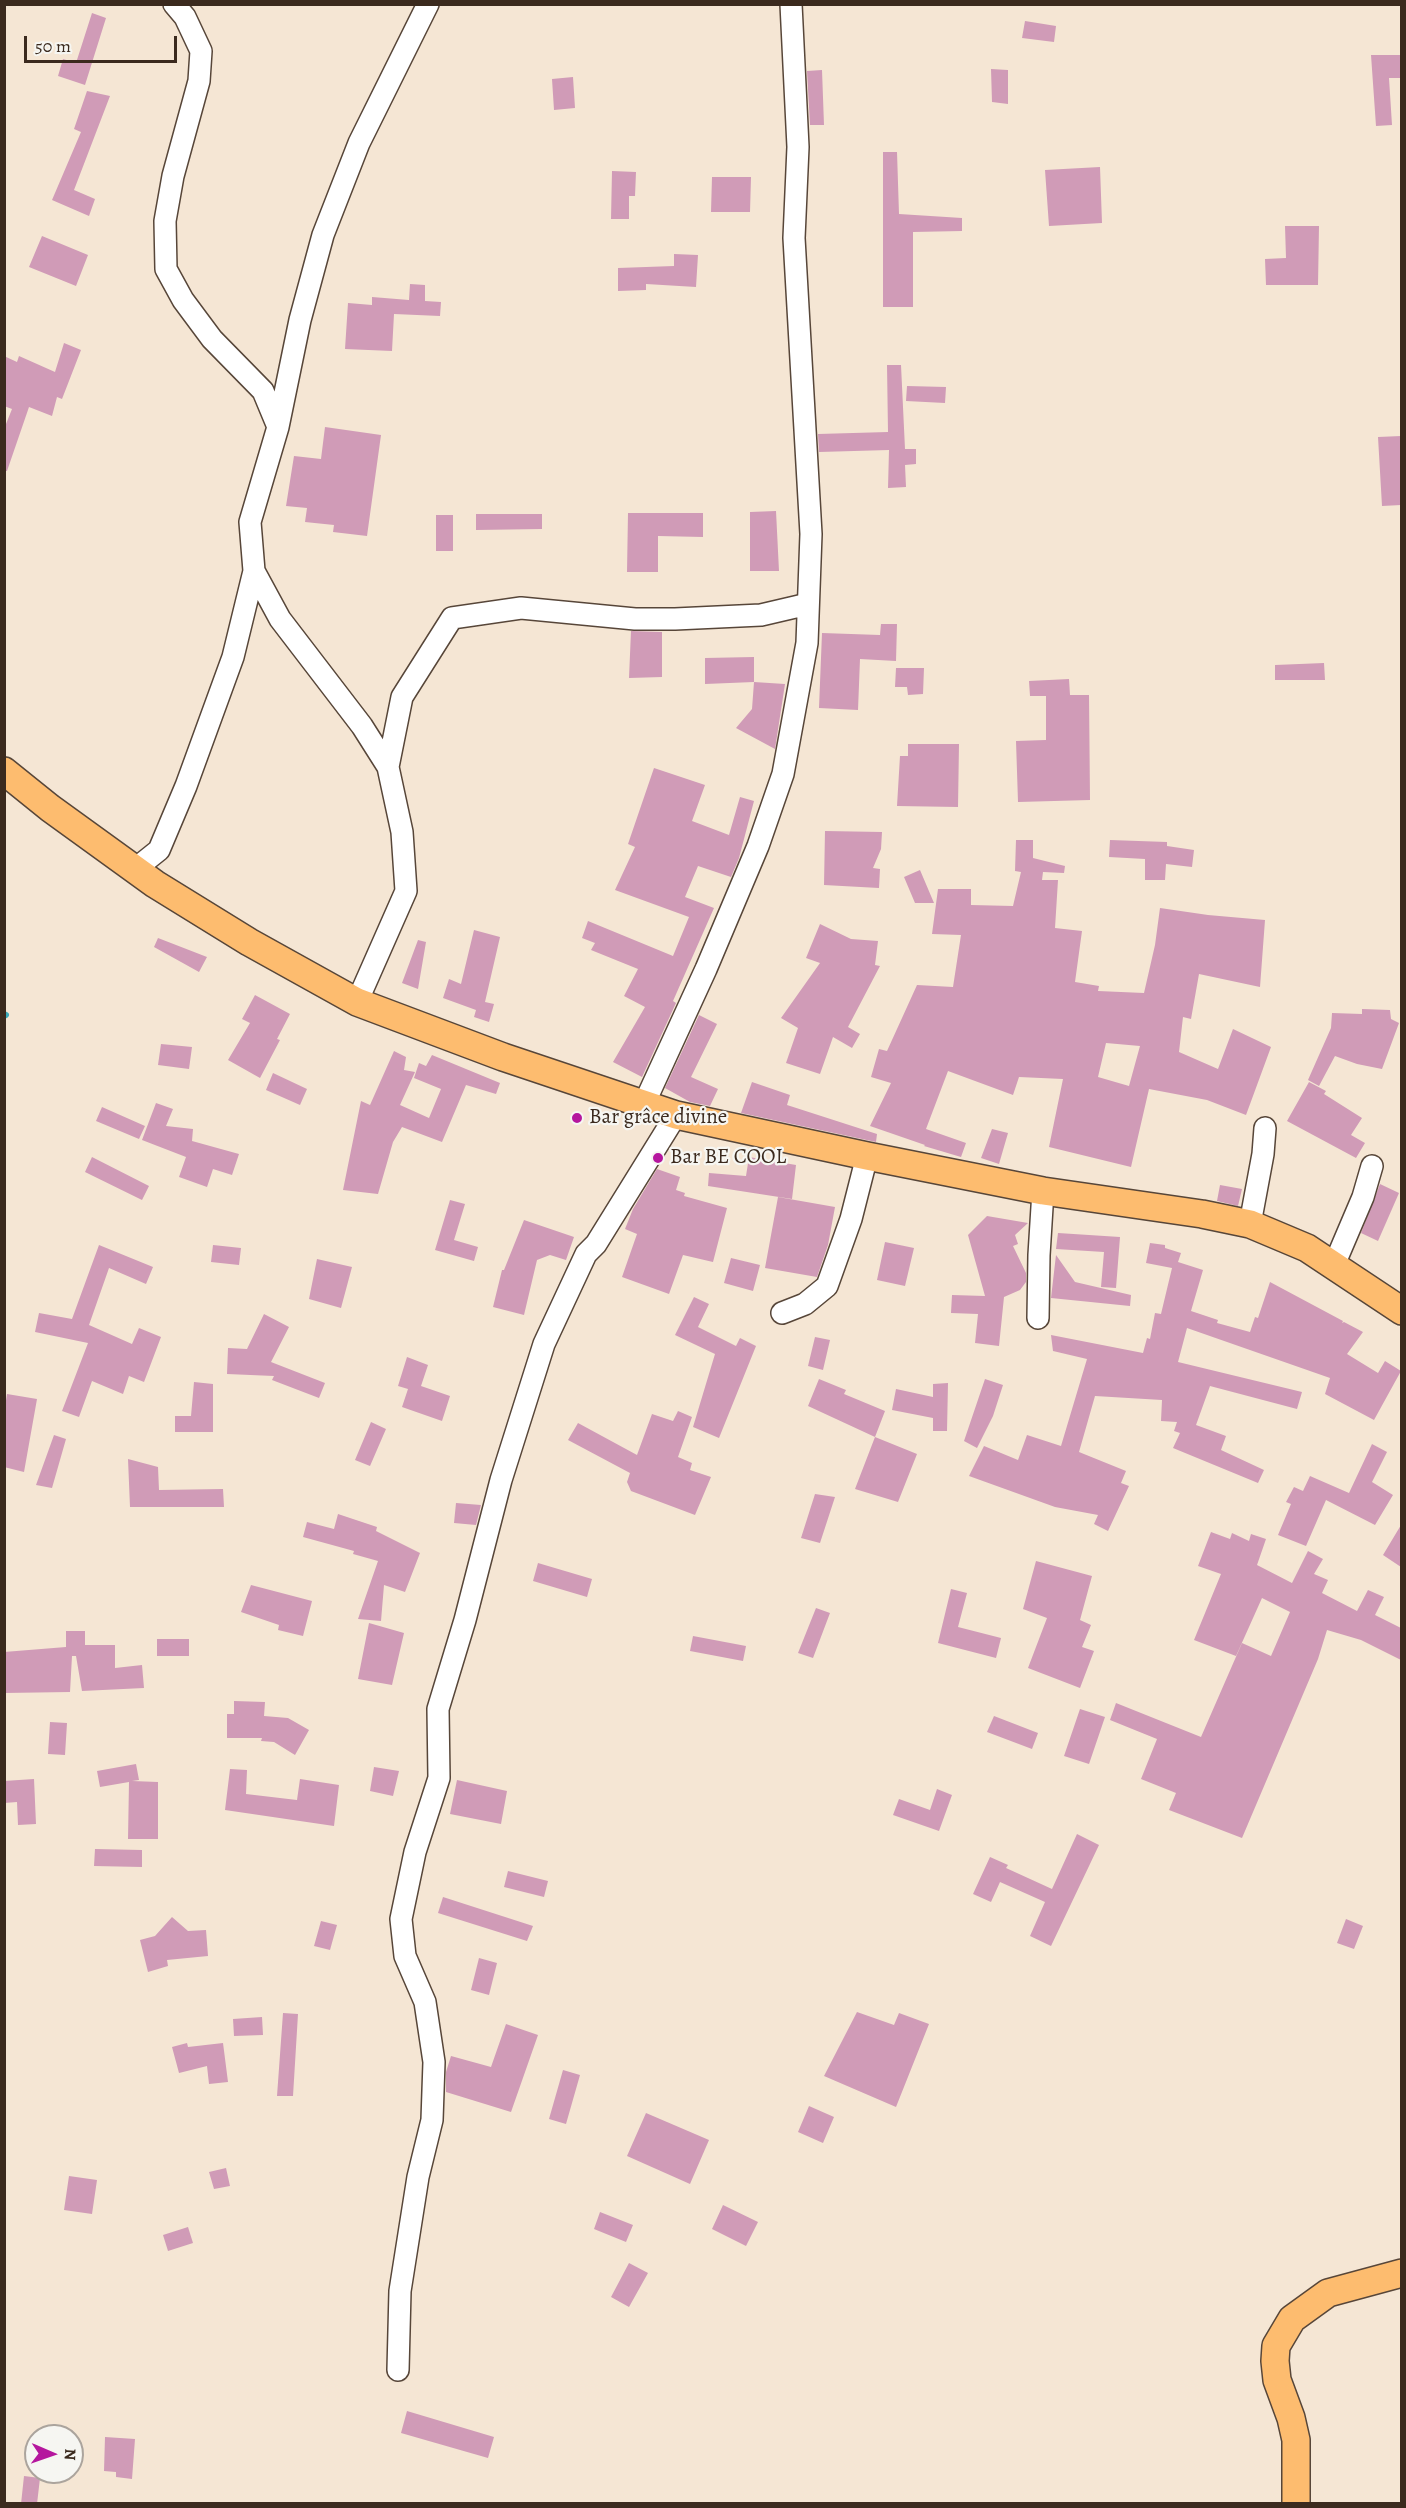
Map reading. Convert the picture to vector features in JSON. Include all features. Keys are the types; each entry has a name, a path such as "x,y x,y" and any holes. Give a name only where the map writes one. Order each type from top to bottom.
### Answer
{"main road":[{"path":"4,771 50,808 155,884 249,942 357,1002 503,1057 676,1115 1043,1191 1202,1214 1250,1224 1307,1248 1401,1311"},
{"path":"1296,2504 1296,2440 1291,2418 1277,2380 1276,2346 1292,2319 1328,2293 1401,2273"}],"street":[{"path":"174,4 185,17 201,51 199,81 173,176 165,221 166,268 183,300 212,339 263,391 278,427"},
{"path":"135,870 159,850 186,786 233,657 254,571 250,522 278,427 300,321 323,235 359,143 428,4"},
{"path":"644,1104 706,969 758,846 783,774 807,643 810,511 794,238 798,147 790,4"},
{"path":"254,571 280,619 362,726 388,767 402,832 406,891 357,1002"},
{"path":"388,767 402,697 452,618 521,608 635,619 675,619 761,615 808,604"},
{"path":"398,2370 400,2291 418,2177 432,2120 434,2062 425,2002 405,1956 401,1919 415,1852 439,1778 438,1710 465,1620 501,1480 544,1344 586,1254 596,1244 676,1115"},
{"path":"1250,1224 1263,1154 1265,1128"},
{"path":"782,1313 805,1304 827,1286 851,1219 867,1156"},
{"path":"1334,1265 1363,1197 1372,1166"},
{"path":"1038,1318 1043,1191"}],"building":[{"path":"92,13 106,18 85,85 58,76 63,59 76,63"},
{"path":"1025,21 1056,26 1054,42 1022,38"},
{"path":"1371,55 1401,55 1401,78 1389,78 1392,125 1376,126"},
{"path":"991,69 1008,70 1008,104 992,102"},
{"path":"822,70 824,125 810,125 807,71"},
{"path":"573,77 575,108 554,110 552,79"},
{"path":"87,91 110,96 74,190 95,199 89,216 52,200 81,132 74,129"},
{"path":"883,152 897,152 899,214 962,218 962,231 913,232 913,307 883,307"},
{"path":"1100,167 1102,223 1049,226 1045,170"},
{"path":"612,171 636,172 635,196 629,196 629,219 611,219"},
{"path":"712,177 751,177 750,212 711,212"},
{"path":"1285,226 1319,226 1318,285 1266,285 1265,259 1286,258"},
{"path":"42,236 88,255 76,286 29,267"},
{"path":"674,254 698,255 696,287 646,284 646,290 618,291 618,268 674,266"},
{"path":"410,284 425,285 425,301 441,302 440,316 394,314 392,351 345,349 348,303 372,305 372,297 409,300"},
{"path":"64,343 81,350 62,399 57,397 52,416 29,407 7,471 4,471 4,429 12,409 4,406 4,356 17,362 19,356 55,372"},
{"path":"887,365 901,365 905,449 916,449 916,464 905,465 906,487 888,488 889,450 819,452 818,434 888,432"},
{"path":"907,386 946,387 945,403 906,401"},
{"path":"325,427 381,435 367,536 333,532 334,525 305,522 307,508 286,506 294,456 321,459"},
{"path":"1401,436 1401,505 1382,506 1378,437"},
{"path":"776,511 779,571 750,571 750,512"},
{"path":"628,513 703,513 703,537 658,536 658,572 627,572"},
{"path":"476,514 542,514 542,529 476,530"},
{"path":"436,515 453,515 453,551 436,551"},
{"path":"881,624 897,624 896,661 860,659 858,710 819,708 822,633 880,635"},
{"path":"631,631 662,632 662,677 629,678"},
{"path":"754,657 754,682 705,684 705,658"},
{"path":"1324,663 1325,680 1275,680 1275,665"},
{"path":"896,668 924,668 923,694 908,695 907,687 895,687"},
{"path":"1069,679 1070,695 1089,695 1090,800 1018,802 1016,741 1046,740 1046,696 1030,696 1029,681"},
{"path":"754,682 785,684 775,749 736,728 752,709"},
{"path":"908,744 959,744 958,807 897,806 900,756 908,756"},
{"path":"654,768 705,785 692,821 729,835 740,797 754,801 739,858 731,877 698,866 685,897 714,908 673,1001 676,1003 642,1077 613,1062 645,1007 624,996 638,969 591,950 595,943 582,938 588,921 673,956 689,917 615,890 635,847 628,844"},
{"path":"825,831 882,832 881,849 873,868 880,869 879,888 824,885"},
{"path":"1016,840 1033,840 1033,858 1065,866 1064,873 1043,872 1042,880 1058,880 1055,928 1082,931 1075,982 1099,986 1098,991 1144,993 1155,945 1160,908 1265,920 1260,987 1199,974 1191,1019 1183,1017 1179,1052 1218,1069 1233,1029 1271,1047 1246,1115 1207,1100 1149,1089 1131,1167 1049,1147 1063,1079 1019,1077 1013,1095 948,1071 926,1129 966,1143 961,1157 870,1126 891,1083 871,1077 879,1049 887,1051 917,985 953,987 961,935 932,934 938,889 971,889 971,905 1013,906 1021,872 1015,871","holes":["1106,1043 1140,1046 1129,1086 1098,1077"]},
{"path":"1110,840 1167,842 1167,846 1194,850 1192,867 1166,864 1165,880 1145,880 1145,859 1109,857"},
{"path":"920,870 934,903 915,903 904,877"},
{"path":"820,924 851,939 878,941 875,965 880,966 848,1027 860,1034 852,1048 833,1037 820,1074 786,1063 798,1028 781,1018 820,963 806,958"},
{"path":"474,930 500,937 485,1002 494,1004 489,1022 474,1017 476,1010 443,998 449,979 461,984"},
{"path":"158,938 207,957 199,972 154,947"},
{"path":"418,940 426,942 418,989 402,983"},
{"path":"255,995 290,1014 277,1039 280,1040 260,1078 228,1060 250,1023 242,1019"},
{"path":"1362,1009 1390,1010 1391,1019 1399,1023 1382,1069 1357,1064 1335,1056 1319,1086 1308,1080 1331,1028 1332,1013 1362,1014"},
{"path":"699,1015 717,1024 691,1077 718,1089 710,1106 690,1102 665,1088"},
{"path":"161,1044 192,1047 189,1069 158,1065"},
{"path":"394,1051 406,1057 404,1070 415,1072 400,1105 429,1118 441,1089 414,1078 419,1063 426,1066 432,1055 500,1083 496,1094 466,1085 442,1142 402,1127 393,1142 378,1194 343,1190 361,1101 370,1105"},
{"path":"273,1073 307,1089 300,1105 266,1090"},
{"path":"752,1082 790,1095 787,1105 877,1134 876,1142 741,1113"},
{"path":"1309,1082 1326,1091 1324,1094 1362,1118 1351,1135 1365,1143 1356,1158 1287,1121"},
{"path":"156,1103 173,1109 166,1126 193,1129 192,1141 239,1154 232,1175 213,1169 207,1187 179,1177 186,1157 142,1140"},
{"path":"102,1107 145,1126 139,1139 96,1121"},
{"path":"992,1129 1008,1133 999,1164 981,1158"},
{"path":"92,1157 149,1186 142,1200 85,1172"},
{"path":"749,1157 796,1165 792,1199 708,1186 709,1173 746,1176"},
{"path":"657,1169 680,1177 676,1190 685,1193 684,1196 727,1208 713,1262 683,1255 669,1294 622,1277 637,1234 625,1229 633,1209"},
{"path":"1380,1184 1399,1193 1378,1241 1361,1233"},
{"path":"1220,1185 1242,1189 1238,1206 1217,1201"},
{"path":"778,1197 835,1207 828,1245 817,1277 765,1268"},
{"path":"450,1200 465,1204 454,1240 478,1247 474,1261 435,1250"},
{"path":"987,1216 1028,1223 1015,1235 1018,1244 1013,1246 1026,1273 1026,1282 1020,1290 1004,1297 999,1346 975,1343 978,1314 951,1313 952,1295 985,1296 968,1235"},
{"path":"524,1220 574,1237 566,1260 550,1255 537,1260 524,1315 493,1307 502,1270 504,1270"},
{"path":"1058,1233 1120,1237 1116,1288 1101,1287 1104,1252 1056,1249"},
{"path":"885,1242 914,1248 905,1286 877,1280"},
{"path":"1150,1243 1165,1245 1165,1248 1181,1253 1178,1262 1203,1270 1191,1311 1218,1320 1217,1323 1250,1332 1255,1317 1258,1318 1270,1282 1343,1321 1342,1323 1363,1332 1347,1354 1378,1373 1385,1361 1401,1371 1374,1420 1325,1394 1330,1378 1187,1328 1178,1362 1302,1392 1297,1409 1210,1386 1196,1425 1226,1436 1221,1450 1264,1470 1258,1483 1173,1448 1180,1433 1174,1431 1177,1422 1161,1421 1162,1400 1095,1396 1079,1452 1126,1471 1121,1483 1129,1486 1108,1531 1094,1524 1098,1515 1055,1507 969,1476 984,1446 1018,1460 1027,1435 1061,1446 1087,1359 1053,1351 1051,1335 1143,1353 1147,1338 1150,1339 1155,1313 1161,1314 1172,1268 1146,1263"},
{"path":"99,1245 153,1267 146,1284 109,1268 89,1325 132,1344 139,1328 161,1337 144,1382 129,1376 123,1394 92,1381 79,1417 62,1411 88,1343 35,1332 39,1313 72,1319"},
{"path":"213,1245 241,1248 239,1265 211,1262"},
{"path":"1056,1255 1075,1282 1131,1295 1130,1306 1051,1298"},
{"path":"731,1258 760,1265 753,1291 724,1283"},
{"path":"317,1259 352,1267 341,1308 309,1299"},
{"path":"694,1297 709,1304 698,1327 736,1346 740,1338 756,1346 719,1438 693,1427 715,1354 675,1335"},
{"path":"264,1314 289,1327 271,1362 325,1383 319,1398 272,1380 274,1376 227,1374 228,1348 247,1349"},
{"path":"815,1337 830,1340 823,1370 808,1366"},
{"path":"407,1357 428,1365 421,1386 450,1396 442,1421 402,1407 408,1389 398,1386"},
{"path":"819,1379 846,1390 844,1394 885,1411 875,1437 808,1406"},
{"path":"985,1379 1003,1385 993,1416 977,1448 964,1441"},
{"path":"194,1382 213,1384 213,1432 175,1432 175,1416 191,1416"},
{"path":"948,1383 947,1431 933,1431 933,1418 892,1410 896,1389 933,1397 933,1384"},
{"path":"7,1394 37,1399 24,1472 4,1467 4,1413"},
{"path":"678,1411 692,1417 678,1457 692,1463 690,1470 711,1477 695,1515 631,1491 627,1482 630,1473 568,1440 578,1423 637,1455 652,1414 673,1421"},
{"path":"371,1422 386,1429 370,1466 355,1460"},
{"path":"54,1435 66,1439 52,1488 36,1485"},
{"path":"875,1437 917,1454 898,1502 855,1489"},
{"path":"1372,1444 1387,1452 1372,1482 1393,1495 1375,1525 1326,1500 1306,1546 1278,1535 1291,1504 1286,1502 1294,1487 1303,1491 1310,1476 1349,1493"},
{"path":"128,1459 158,1467 159,1490 223,1489 224,1507 130,1507"},
{"path":"815,1494 835,1497 820,1543 801,1538"},
{"path":"456,1503 481,1505 476,1525 454,1523"},
{"path":"338,1514 377,1527 376,1531 420,1553 405,1592 384,1585 381,1621 358,1619 378,1561 353,1554 354,1551 303,1537 307,1522 334,1529"},
{"path":"1401,1525 1401,1567 1383,1555"},
{"path":"1211,1532 1230,1539 1232,1533 1249,1541 1251,1534 1266,1539 1257,1565 1292,1583 1308,1551 1323,1559 1314,1574 1328,1580 1322,1593 1357,1611 1368,1590 1384,1597 1375,1615 1401,1628 1401,1660 1361,1640 1327,1630 1318,1659 1242,1838 1169,1810 1176,1793 1141,1779 1157,1739 1110,1720 1116,1703 1201,1737 1242,1643 1271,1656 1290,1612 1262,1598 1236,1656 1194,1640 1221,1574 1198,1566"},
{"path":"1036,1561 1092,1576 1080,1620 1091,1625 1082,1647 1094,1651 1080,1688 1028,1668 1047,1618 1023,1609"},
{"path":"538,1563 592,1579 587,1597 533,1581"},
{"path":"251,1585 312,1601 303,1636 278,1630 279,1625 241,1612"},
{"path":"951,1589 967,1593 958,1627 1001,1638 996,1658 938,1643"},
{"path":"816,1608 830,1613 813,1658 798,1653"},
{"path":"369,1623 404,1633 392,1685 358,1679"},
{"path":"66,1631 85,1631 85,1645 115,1645 115,1668 142,1665 144,1688 82,1691 76,1656 72,1656 70,1692 4,1693 4,1652 66,1647"},
{"path":"693,1636 746,1646 743,1661 690,1651"},
{"path":"157,1639 189,1639 189,1656 157,1656"},
{"path":"234,1701 265,1702 264,1716 288,1718 309,1730 295,1755 274,1742 261,1741 262,1738 227,1738 227,1714 234,1714"},
{"path":"1080,1709 1105,1717 1089,1764 1064,1756"},
{"path":"994,1716 1038,1733 1032,1749 987,1732"},
{"path":"50,1722 67,1723 65,1755 48,1754"},
{"path":"136,1764 139,1780 132,1781 158,1782 158,1839 128,1839 129,1782 100,1787 97,1771"},
{"path":"374,1767 399,1771 393,1796 370,1791"},
{"path":"230,1769 247,1770 246,1794 297,1800 300,1779 339,1785 334,1826 225,1810"},
{"path":"34,1779 36,1824 18,1825 17,1802 4,1803 4,1781"},
{"path":"457,1780 507,1791 501,1824 450,1814"},
{"path":"937,1789 952,1795 939,1831 893,1815 899,1799 930,1810"},
{"path":"1077,1834 1099,1845 1051,1946 1030,1936 1045,1902 1000,1882 991,1902 973,1894 990,1857 1008,1865 1006,1868 1052,1889"},
{"path":"95,1849 142,1850 142,1867 94,1866"},
{"path":"508,1871 548,1881 544,1897 504,1887"},
{"path":"443,1897 533,1926 527,1941 438,1913"},
{"path":"172,1917 188,1931 206,1930 208,1956 167,1960 168,1966 148,1972 140,1940 155,1936"},
{"path":"1346,1919 1363,1926 1354,1949 1337,1943"},
{"path":"321,1921 337,1925 330,1950 314,1946"},
{"path":"479,1958 497,1963 489,1995 471,1990"},
{"path":"857,2012 894,2025 899,2013 929,2024 896,2107 824,2076"},
{"path":"283,2013 298,2014 293,2096 277,2096"},
{"path":"262,2017 263,2035 234,2036 233,2019"},
{"path":"506,2024 538,2035 511,2112 446,2092 446,2072 451,2056 491,2067"},
{"path":"187,2043 188,2047 223,2043 228,2082 209,2084 207,2066 179,2073 172,2047"},
{"path":"563,2070 580,2075 566,2124 549,2119"},
{"path":"809,2106 834,2117 823,2143 798,2132"},
{"path":"646,2113 709,2140 690,2184 627,2156"},
{"path":"226,2168 230,2186 214,2189 209,2172"},
{"path":"69,2176 97,2180 92,2214 64,2210"},
{"path":"723,2205 758,2222 746,2246 712,2229"},
{"path":"600,2212 633,2225 626,2242 594,2229"},
{"path":"188,2227 193,2243 168,2251 163,2235"},
{"path":"629,2263 648,2273 629,2307 611,2297"},
{"path":"407,2411 494,2437 488,2458 401,2433"},
{"path":"105,2437 135,2439 132,2479 116,2477 116,2472 104,2471"},
{"path":"24,2476 24,2484 39,2484 37,2504 21,2504"}],"place":[{"name":"Bar grâce divine","path":"577,1118"},
{"name":"Bar BE COOL","path":"658,1158"}]}
